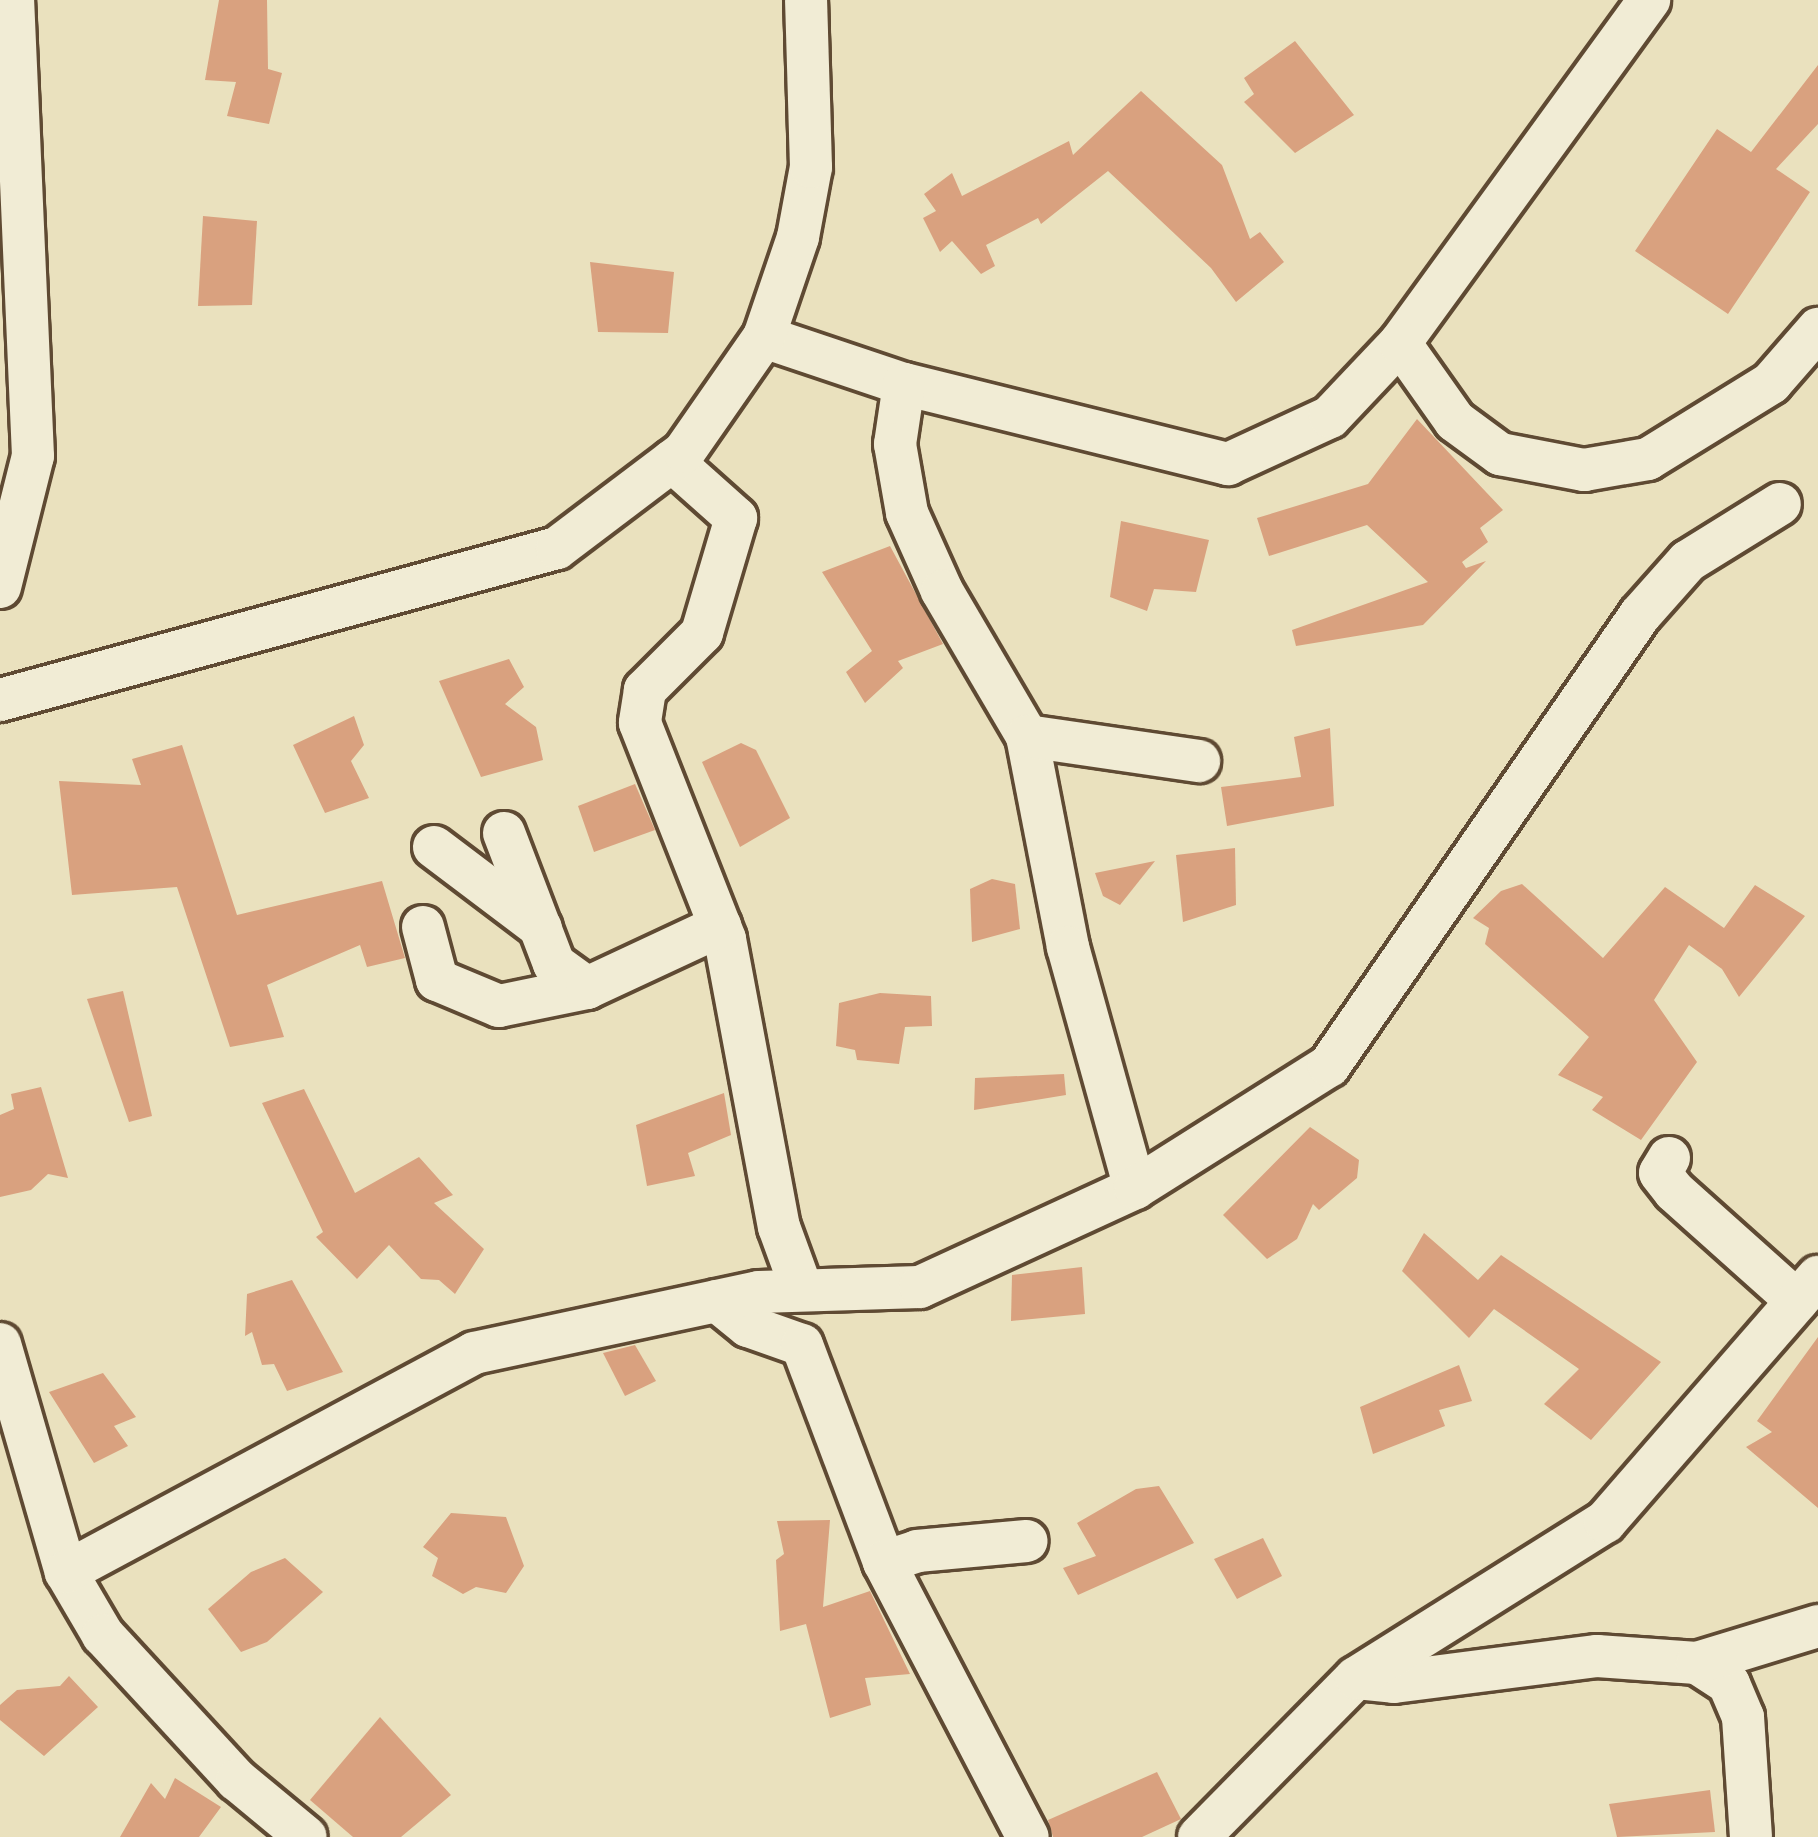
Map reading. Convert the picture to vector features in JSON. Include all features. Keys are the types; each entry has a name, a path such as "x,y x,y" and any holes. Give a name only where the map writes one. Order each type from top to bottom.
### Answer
{"street":[{"path":"0,587 33,456 14,0"},
{"path":"0,700 557,548 672,461 764,338 798,237 812,167 806,0"},
{"path":"764,338 904,385 1228,464 1330,417 1400,343 1649,0"},
{"path":"1400,343 1455,421 1500,454 1584,470 1648,459 1771,383 1818,329"},
{"path":"904,385 895,444 908,513 942,591 1027,736 1068,947 1135,1188"},
{"path":"672,461 736,518 701,633 645,690 640,723 720,926 779,1227 802,1290"},
{"path":"66,1572 474,1353 717,1301 802,1290 920,1287 1135,1188 1329,1066 1640,615 1688,561 1780,504"},
{"path":"1027,736 1199,761"},
{"path":"504,833 554,964 587,988"},
{"path":"434,847 542,928"},
{"path":"423,927 437,980 499,1006 587,988 720,926"},
{"path":"1199,1837 1356,1678 1605,1522 1808,1289 1674,1191 1660,1173 1670,1158"},
{"path":"717,1301 748,1326 802,1345 884,1562 1028,1837"},
{"path":"0,1344 66,1572 103,1635 237,1780 306,1837"},
{"path":"884,1562 935,1548 1027,1541"},
{"path":"1356,1678 1394,1682 1597,1656 1697,1664 1818,1626"},
{"path":"1697,1664 1729,1684 1743,1718 1751,1837"}],"building":[{"path":"219,0 267,0 268,69 282,73 269,124 227,116 236,82 205,80"},
{"path":"1295,41 1354,115 1295,153 1244,102 1254,94 1244,78"},
{"path":"1818,65 1818,124 1776,169 1810,192 1728,314 1635,251 1717,129 1751,152"},
{"path":"1141,91 1222,165 1250,239 1260,232 1284,262 1236,302 1211,268 1108,171 1041,224 1038,218 986,245 995,266 981,274 952,241 940,252 923,218 936,211 924,194 952,173 962,196 1069,141 1073,155"},
{"path":"203,216 257,221 252,305 198,306"},
{"path":"590,262 674,272 668,333 598,332"},
{"path":"1417,419 1503,510 1480,528 1488,542 1462,562 1466,568 1486,561 1423,625 1296,646 1292,630 1428,582 1367,525 1269,556 1257,518 1368,484"},
{"path":"1121,521 1209,540 1196,592 1154,589 1147,611 1110,597"},
{"path":"890,546 943,644 898,661 903,668 865,703 846,672 872,651 822,572"},
{"path":"509,659 524,687 505,704 536,727 543,760 481,777 439,681"},
{"path":"354,716 364,745 351,761 369,798 325,813 293,745"},
{"path":"1330,728 1334,806 1227,826 1221,787 1301,777 1294,737"},
{"path":"741,743 756,750 790,818 740,847 702,762"},
{"path":"182,745 237,915 382,881 405,958 367,967 360,945 267,985 284,1037 230,1047 177,887 72,895 59,781 141,785 132,759"},
{"path":"635,784 655,830 594,852 578,806"},
{"path":"1235,848 1236,905 1183,922 1176,855"},
{"path":"1155,861 1120,905 1103,896 1095,873"},
{"path":"992,879 1015,884 1020,929 972,942 970,889"},
{"path":"1522,884 1603,958 1665,887 1724,928 1755,885 1805,916 1739,997 1722,969 1689,945 1654,1000 1697,1062 1641,1140 1592,1110 1603,1097 1558,1075 1589,1037 1485,944 1489,928 1473,918 1501,891"},
{"path":"123,991 152,1116 129,1122 87,999"},
{"path":"880,993 931,996 932,1026 905,1027 899,1064 857,1060 855,1050 836,1046 839,1003"},
{"path":"1064,1074 1066,1095 974,1110 975,1078"},
{"path":"41,1087 68,1178 48,1174 31,1190 0,1197 0,1115 14,1109 11,1094"},
{"path":"304,1089 355,1193 419,1157 453,1195 434,1203 484,1249 455,1294 439,1280 421,1279 389,1245 357,1279 316,1237 323,1232 262,1103"},
{"path":"724,1093 731,1135 688,1153 695,1176 647,1186 636,1125"},
{"path":"1310,1127 1359,1160 1357,1178 1319,1210 1313,1204 1297,1239 1267,1259 1223,1215"},
{"path":"1424,1233 1478,1280 1501,1255 1661,1362 1591,1440 1544,1404 1579,1369 1494,1309 1469,1338 1402,1271"},
{"path":"1082,1267 1085,1314 1011,1321 1012,1275"},
{"path":"292,1280 343,1372 287,1391 274,1364 262,1365 252,1332 245,1336 247,1294"},
{"path":"1818,1337 1818,1508 1746,1447 1772,1432 1757,1421"},
{"path":"635,1345 656,1381 625,1396 603,1353"},
{"path":"1459,1365 1472,1401 1439,1410 1445,1426 1373,1454 1360,1407"},
{"path":"103,1373 136,1417 114,1426 128,1446 94,1463 49,1392"},
{"path":"1159,1486 1194,1543 1078,1595 1063,1568 1096,1556 1077,1523 1136,1489"},
{"path":"451,1513 506,1517 524,1566 506,1593 476,1587 463,1594 432,1576 438,1558 423,1547"},
{"path":"830,1520 823,1607 870,1591 910,1674 865,1678 871,1705 830,1718 806,1624 780,1631 776,1560 784,1554 777,1521"},
{"path":"1263,1538 1282,1576 1237,1599 1214,1559"},
{"path":"285,1558 323,1592 267,1642 241,1652 208,1609 251,1572"},
{"path":"69,1676 98,1707 44,1756 0,1720 0,1705 17,1690 60,1686"},
{"path":"380,1717 451,1795 401,1837 353,1837 310,1800"},
{"path":"1157,1772 1181,1819 1142,1837 1053,1837 1048,1820"},
{"path":"175,1778 221,1807 199,1837 120,1837 151,1783 165,1799"},
{"path":"1710,1790 1715,1832 1617,1837 1609,1804"}]}
